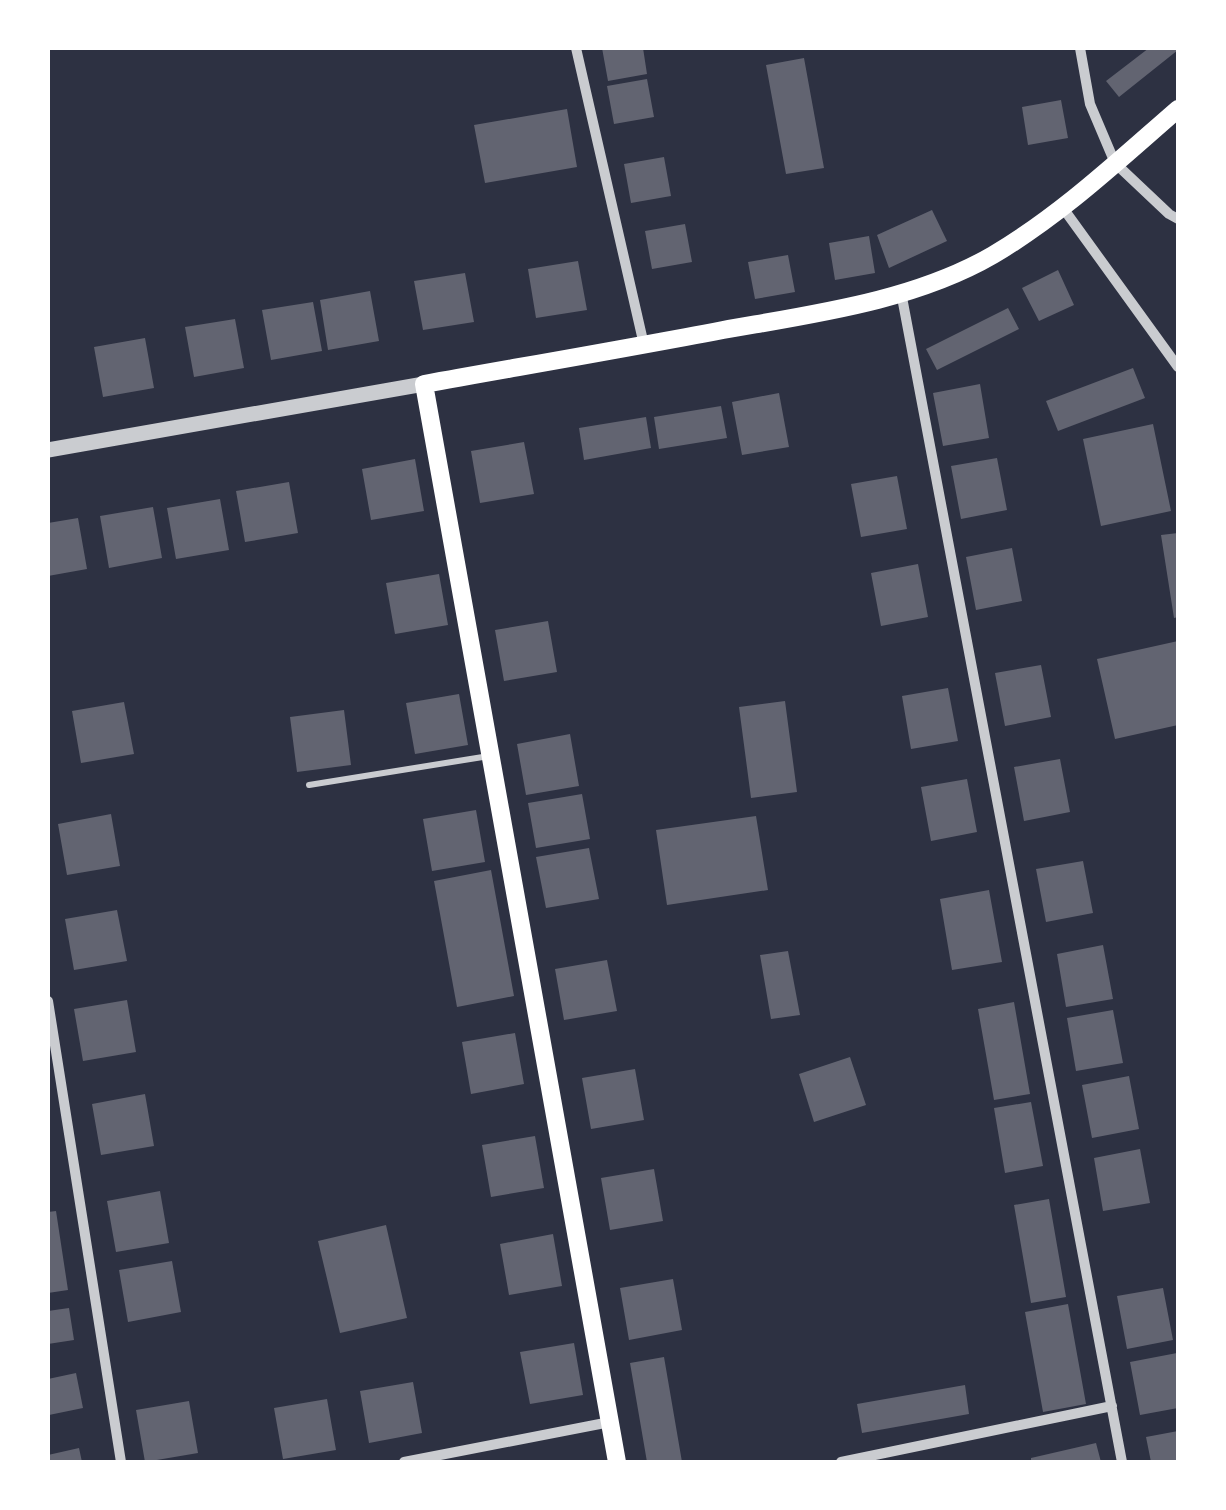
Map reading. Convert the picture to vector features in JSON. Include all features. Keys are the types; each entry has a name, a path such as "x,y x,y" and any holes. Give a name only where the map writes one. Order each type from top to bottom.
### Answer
{"main road":[{"path":"617,1462 424,384 800,316 901,292 991,256 1063,208 1178,110"}],"street":[{"path":"576,48 644,345"},
{"path":"1080,48 1090,104 1115,164 1178,219"},
{"path":"1063,208 1178,366"},
{"path":"901,292 1122,1462"},
{"path":"48,450 424,384"},
{"path":"48,1001 121,1462"},
{"path":"841,1462 1112,1406"},
{"path":"404,1462 610,1422"}],"lane":[{"path":"309,785 489,756"}],"building":[{"path":"602,48 643,48 647,74 608,81"},
{"path":"1149,48 1178,50 1119,97 1106,81"},
{"path":"804,58 824,168 786,174 766,65"},
{"path":"647,79 654,117 614,124 607,86"},
{"path":"1061,100 1068,138 1028,145 1022,107"},
{"path":"567,109 577,167 485,183 474,125"},
{"path":"664,157 671,196 631,203 624,164"},
{"path":"932,210 947,241 889,268 877,235"},
{"path":"685,224 692,262 652,269 645,231"},
{"path":"869,236 875,273 835,280 829,243"},
{"path":"788,255 795,292 755,299 748,262"},
{"path":"578,261 587,310 536,318 528,269"},
{"path":"1058,270 1074,305 1039,321 1022,288"},
{"path":"465,273 474,322 423,330 414,281"},
{"path":"370,291 379,341 328,350 320,300"},
{"path":"313,302 322,351 271,360 262,310"},
{"path":"1008,308 1019,329 937,370 926,349"},
{"path":"235,319 244,368 194,377 185,327"},
{"path":"145,338 154,388 103,397 94,347"},
{"path":"1133,368 1145,398 1058,431 1046,401"},
{"path":"980,384 989,438 943,446 933,393"},
{"path":"779,393 789,447 742,455 732,402"},
{"path":"721,406 727,438 659,449 654,417"},
{"path":"646,417 651,448 584,460 579,428"},
{"path":"1153,424 1171,511 1101,526 1083,439"},
{"path":"524,442 534,494 480,503 471,451"},
{"path":"997,458 1007,510 961,519 951,466"},
{"path":"415,459 424,511 371,520 362,469"},
{"path":"897,476 907,529 861,537 851,484"},
{"path":"289,482 298,533 245,542 236,491"},
{"path":"220,499 229,550 176,559 167,508"},
{"path":"153,507 162,558 109,568 100,516"},
{"path":"78,518 87,569 48,576 48,523"},
{"path":"1178,533 1178,617 1174,618 1161,535"},
{"path":"1012,548 1022,601 976,610 966,557"},
{"path":"918,564 928,617 881,626 871,573"},
{"path":"439,574 448,625 395,634 386,583"},
{"path":"548,621 557,672 504,681 495,630"},
{"path":"1178,641 1178,725 1115,739 1097,659"},
{"path":"1041,665 1051,717 1005,726 995,673"},
{"path":"948,688 958,741 911,749 902,696"},
{"path":"459,694 468,745 415,754 406,703"},
{"path":"785,701 797,792 751,798 739,707"},
{"path":"124,702 134,754 81,763 72,711"},
{"path":"344,710 351,765 297,772 290,717"},
{"path":"570,734 579,786 526,795 517,744"},
{"path":"1060,759 1070,812 1024,821 1014,767"},
{"path":"967,779 977,832 931,841 921,787"},
{"path":"582,794 590,839 536,848 528,803"},
{"path":"476,810 485,862 432,871 423,819"},
{"path":"111,814 120,866 67,875 58,824"},
{"path":"756,816 768,890 667,905 656,830"},
{"path":"589,848 599,899 546,908 536,857"},
{"path":"1083,861 1093,913 1046,922 1036,869"},
{"path":"491,870 514,996 457,1007 434,881"},
{"path":"989,890 1002,962 952,970 940,899"},
{"path":"117,910 127,961 74,970 65,919"},
{"path":"1103,945 1113,999 1066,1007 1057,954"},
{"path":"788,951 800,1015 771,1019 760,955"},
{"path":"607,960 617,1011 564,1020 555,969"},
{"path":"127,1000 136,1052 83,1061 74,1009"},
{"path":"1014,1002 1030,1094 994,1100 978,1009"},
{"path":"1113,1010 1123,1063 1076,1071 1067,1018"},
{"path":"515,1033 524,1084 471,1094 462,1042"},
{"path":"850,1057 866,1105 814,1122 799,1074"},
{"path":"635,1069 644,1120 591,1129 582,1078"},
{"path":"1129,1076 1139,1129 1092,1138 1082,1085"},
{"path":"145,1094 154,1146 101,1155 92,1104"},
{"path":"1031,1102 1043,1166 1005,1173 994,1108"},
{"path":"535,1136 544,1188 491,1197 482,1145"},
{"path":"1140,1149 1150,1203 1103,1211 1094,1158"},
{"path":"654,1169 663,1221 610,1230 601,1178"},
{"path":"160,1191 169,1243 116,1252 107,1201"},
{"path":"1049,1199 1066,1297 1031,1303 1014,1205"},
{"path":"56,1211 68,1290 48,1293 48,1212"},
{"path":"386,1225 407,1318 340,1333 318,1241"},
{"path":"553,1234 562,1286 509,1295 500,1244"},
{"path":"172,1261 181,1312 128,1322 119,1270"},
{"path":"673,1279 682,1330 629,1340 620,1288"},
{"path":"1163,1288 1173,1340 1127,1349 1117,1296"},
{"path":"1068,1304 1086,1404 1043,1412 1025,1312"},
{"path":"69,1308 74,1340 48,1344 48,1311"},
{"path":"574,1343 583,1395 530,1404 520,1352"},
{"path":"1177,1353 1178,1408 1140,1415 1130,1362"},
{"path":"664,1357 682,1462 647,1462 630,1363"},
{"path":"76,1373 83,1408 49,1415 48,1379"},
{"path":"413,1382 422,1433 369,1443 360,1391"},
{"path":"965,1385 969,1414 862,1433 857,1404"},
{"path":"327,1399 336,1450 283,1459 274,1408"},
{"path":"189,1401 198,1453 145,1462 136,1410"},
{"path":"1178,1431 1178,1462 1151,1462 1146,1437"},
{"path":"1096,1443 1101,1462 1031,1462 1031,1458"},
{"path":"79,1448 82,1462 48,1462 48,1455"}]}
